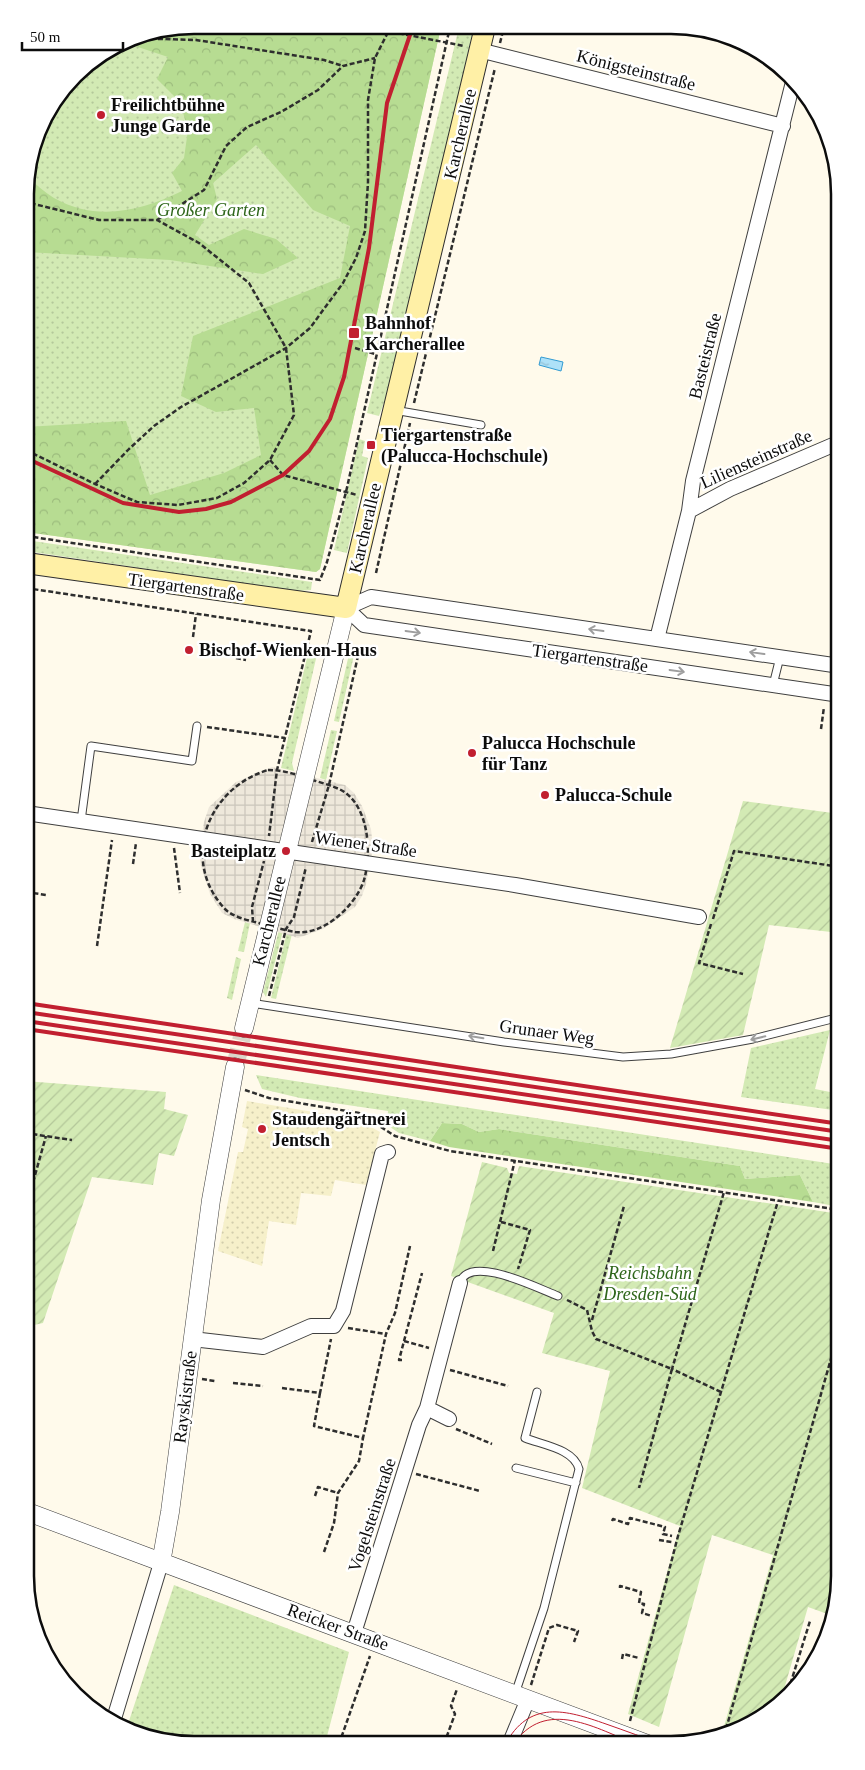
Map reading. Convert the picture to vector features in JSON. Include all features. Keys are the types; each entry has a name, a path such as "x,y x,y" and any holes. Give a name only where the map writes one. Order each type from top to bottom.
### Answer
{"main road":[{"name":"Karcherallee","path":"346,608 403,411 489,52 486,34"},
{"name":"Tiergartenstraße","path":"34,565 346,608"}],"street":[{"name":"Königsteinstraße","path":"489,52 783,126"},
{"name":"Basteistraße","path":"657,639 689,511 693,481 792,88"},
{"name":"Liliensteinstraße","path":"689,511 730,488 831,446"},
{"name":"Tiergartenstraße","path":"831,665 370,597 346,608 364,625 831,694"},
{"name":"Karcherallee","path":"244,1028 346,608"},
{"name":"Wiener Straße","path":"34,814 506,884 699,917"},
{"name":"Rayskistraße","path":"115,1716 161,1563 171,1503 211,1200 235,1067"},
{"path":"192,1339 263,1347 311,1326 334,1326 342,1311 382,1154 388,1152"},
{"name":"Vogelsteinstraße","path":"354,1633 427,1408 442,1352 457,1308 460,1283"},
{"path":"427,1408 449,1419"},
{"name":"Reicker Straße","path":"34,1514 626,1736"},
{"path":"511,1736 523,1698"}],"lane":[{"path":"403,411 481,425"},
{"path":"773,685 780,657"},
{"path":"81,821 91,746 192,761 197,726"},
{"name":"Grunaer Weg","path":"250,1003 623,1057 680,1052 805,1027 831,1020"},
{"path":"460,1283 465,1275 478,1271 493,1271 558,1296"},
{"path":"523,1698 579,1469 577,1459 569,1454 525,1438 537,1392"},
{"path":"516,1468 576,1483"}],"path":[{"path":"95,484 135,443 181,406 286,348 310,328 343,283 356,258 365,231 368,100 375,58 389,34"},
{"path":"396,34 447,42"},
{"path":"34,537 320,580 327,562 346,492 449,34"},
{"path":"376,573 403,411 489,52 500,34"},
{"path":"153,39 196,40 324,60 343,66"},
{"path":"157,220 204,190 226,146 247,127 281,112 318,90 343,66 375,58"},
{"path":"34,204 98,220 157,220 199,243 249,283 286,348 294,415 270,460 244,482 217,498 178,504 137,502 34,454"},
{"path":"355,348 376,355"},
{"path":"270,460 283,475 346,492"},
{"path":"34,589 311,631 277,770 272,826"},
{"path":"193,638 196,614"},
{"path":"315,833 329,785 360,647"},
{"path":"236,658 246,660"},
{"path":"821,729 826,693"},
{"path":"197,726 284,738"},
{"path":"97,946 114,826"},
{"path":"133,864 138,829"},
{"path":"173,834 180,894"},
{"path":"743,974 699,963 734,851 831,866"},
{"path":"252,907 261,872"},
{"path":"267,1006 286,929 294,917 304,875"},
{"path":"34,893 46,895"},
{"path":"231,1086 269,1098 359,1113 395,1136 450,1151 831,1209"},
{"path":"34,1135 72,1140"},
{"path":"34,1179 46,1136"},
{"path":"493,1251 515,1160"},
{"path":"639,1488 724,1192"},
{"path":"626,1736 678,1536 778,1200"},
{"path":"591,1322 624,1206"},
{"path":"501,1222 530,1230 514,1279"},
{"path":"324,1552 334,1524 338,1492 359,1461 386,1334 395,1313 410,1246"},
{"path":"402,1360 399,1360 412,1317 422,1273"},
{"path":"558,1296 587,1310 596,1339 633,1352 721,1392"},
{"path":"363,1438 314,1426 334,1326 386,1334"},
{"path":"404,1341 442,1352"},
{"path":"727,1726 831,1359"},
{"path":"438,1366 508,1386"},
{"path":"233,1383 264,1386"},
{"path":"282,1388 320,1393"},
{"path":"449,1419 451,1427 492,1444"},
{"path":"333,1436 334,1431"},
{"path":"406,1471 480,1491"},
{"path":"315,1496 318,1487 338,1492"},
{"path":"612,1522 613,1519 628,1524 630,1518 665,1527 663,1534 672,1536"},
{"path":"659,1540 672,1542"},
{"path":"620,1588 620,1586 642,1592 639,1603 644,1604 642,1613 652,1616"},
{"path":"789,1685 810,1620"},
{"path":"523,1698 549,1628 557,1625 578,1631 574,1642"},
{"path":"622,1659 623,1654 639,1658"},
{"path":"342,1736 369,1657"},
{"path":"447,1736 455,1714 451,1706"}],"shaded area":[{"name":"Basteiplatz","path":"272,767 345,785 354,793 362,806 371,829 373,848 366,884 362,896 355,907 323,929 298,938 234,919 222,913 210,894 199,853 204,822 209,807 236,782"},
{"name":"Staudengärtnerei Jentsch","path":"247,1101 357,1119 380,1132 366,1185 335,1180 331,1196 301,1193 296,1225 269,1221 262,1266 218,1251 238,1152 243,1152 248,1129 242,1127"}],"green space":[{"name":"Großer Garten","path":"193,34 439,34 320,569 316,572 34,533 34,183 39,152 50,123 73,88 88,73 113,55 142,42 172,35"},
{"path":"193,34 439,34 320,569 316,572 34,533 34,427 126,421 150,495 224,473 261,455 254,408 216,412 181,396 193,336 340,278 350,226 313,210 256,145 213,183 217,199 195,235 209,245 244,229 276,239 298,258 263,274 170,260 34,252 34,183 54,198 70,205 102,212 119,211 151,204 182,191 172,173 184,158 188,130 180,102 157,79 168,57 134,46 172,35"},
{"path":"457,34 472,34 391,384 379,416 367,413"},
{"path":"359,439 365,441 362,456 368,458 347,553 334,550"},
{"path":"34,541 312,582 311,590 297,591 34,552"},
{"path":"310,645 322,648 318,650 292,763 294,771 281,768"},
{"path":"349,654 354,655 339,722 334,721"},
{"path":"331,730 337,731 326,780 320,778"},
{"path":"743,801 831,813 831,932 769,925 743,1035 670,1048"},
{"path":"245,922 250,923 244,952 238,951"},
{"path":"279,930 283,931 266,997 263,992"},
{"path":"287,932 292,934 276,999 271,998"},
{"path":"236,957 241,959 232,1000 227,998"},
{"path":"830,1030 815,1089 831,1092 831,1110 741,1097 751,1048"},
{"path":"256,1075 831,1164 831,1205 813,1202 800,1175 745,1179 740,1166 499,1129 479,1132 462,1124 442,1123 430,1141 399,1133 387,1125 388,1111 300,1098 262,1089"},
{"path":"34,1082 166,1092 164,1109 188,1115 174,1156 159,1153 153,1185 92,1177 43,1323 34,1325"},
{"path":"442,1123 462,1124 479,1132 499,1129 740,1166 745,1179 800,1175 813,1202 449,1147 430,1141"},
{"name":"Reichsbahn Dresden-Süd","path":"482,1162 507,1168 509,1173 517,1174 519,1166 831,1213 831,1587 827,1614 808,1607 783,1691 777,1697 742,1720 724,1728 773,1555 712,1535 659,1727 628,1714 680,1526 582,1488 610,1371 542,1353 554,1313 451,1276"},
{"path":"174,1585 349,1652 327,1736 172,1735 152,1731 129,1722"}],"water":[{"path":"541,357 563,362 561,371 539,365"}],"tunnel":[{"path":"235,1067 244,1028"}],"tram line":[{"path":"511,1736 525,1720 537,1714 550,1712 577,1715 639,1736"},
{"path":"521,1736 526,1730 540,1722 556,1719 589,1725 617,1736"}],"railway":[{"path":"34,462 123,503 179,512 206,509 231,502 283,475 309,451 330,419 344,377 369,248 387,103 410,34"},
{"path":"34,1004 831,1123"},
{"path":"34,1013 831,1131"},
{"path":"34,1022 831,1140"},
{"path":"34,1030 831,1148"}],"place":[{"name":"Freilichtbühne Junge Garde","path":"101,115"},
{"name":"Bahnhof Karcherallee","path":"354,333"},
{"name":"Tiergartenstraße (Palucca-Hochschule)","path":"371,445"},
{"name":"Bischof-Wienken-Haus","path":"189,650"},
{"name":"Palucca Hochschule für Tanz","path":"472,753"},
{"name":"Palucca-Schule","path":"545,795"},
{"name":"Basteiplatz","path":"286,851"},
{"name":"Staudengärtnerei Jentsch","path":"262,1129"}]}
